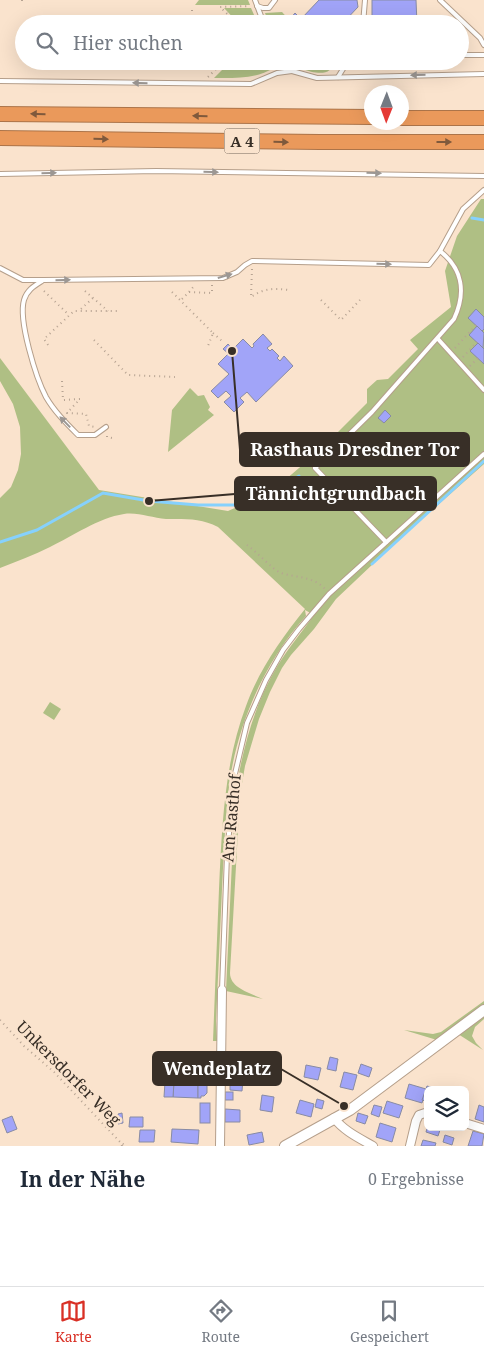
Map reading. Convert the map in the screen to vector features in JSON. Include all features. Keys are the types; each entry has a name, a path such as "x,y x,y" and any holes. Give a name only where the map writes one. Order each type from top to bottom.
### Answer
{"highway":[{"name":"A 4","path":"0,114 364,118"},
{"path":"409,118 484,118"},
{"name":"A 4","path":"0,138 484,142"}],"street":[{"name":"Am Rasthof","path":"220,1146 222,990"},
{"path":"285,1146 350,1110 484,1010"},
{"path":"410,1146 416,1121 419,1115 424,1113"},
{"path":"334,1118 348,1132 373,1146"},
{"path":"469,1123 484,1128"}],"lane":[{"path":"255,0 260,15"},
{"path":"257,6 269,8 275,0"},
{"path":"364,15 365,0"},
{"path":"440,0 456,15"},
{"path":"469,28 480,38 484,45"},
{"path":"469,55 484,55"},
{"path":"338,77 342,70"},
{"path":"0,81 251,84 277,73 292,71 317,78 484,74"},
{"path":"0,174 156,171 484,176"},
{"path":"0,268 23,280 44,280 223,278 237,272 252,262 429,265 440,251 463,209 484,190"},
{"path":"386,542 315,468 372,412 438,340 454,319 461,300 461,288 456,268 449,258 440,251"},
{"path":"44,280 28,291 24,302 28,340 39,382 46,398 78,435 95,435 106,428"},
{"path":"438,340 484,390"},
{"name":"Am Rasthof","path":"222,990 231,797 243,737 254,706 283,650 329,594 484,454"}],"path":[{"path":"192,6 192,11"},
{"path":"229,15 220,6 250,6"},
{"path":"201,84 215,70"},
{"path":"252,262 251,296 271,288 288,290"},
{"path":"181,299 197,284"},
{"path":"188,292 212,293 212,284"},
{"path":"85,290 108,311"},
{"path":"44,291 69,315"},
{"path":"172,292 223,342"},
{"path":"80,310 94,297"},
{"path":"321,300 341,320 360,300"},
{"path":"48,345 44,339 74,311 120,311"},
{"path":"455,348 476,325"},
{"path":"208,346 213,333"},
{"path":"94,340 128,375 175,376"},
{"path":"463,357 476,342"},
{"path":"470,366 478,358"},
{"path":"62,381 63,400 80,399 67,413 86,414 89,426 106,428 107,438 112,438"},
{"path":"247,544 279,572 310,578 320,583 329,594"},
{"name":"Unkersdorfer Weg","path":"0,1020 24,1046 54,1072 122,1144 127,1146"}],"green space":[{"path":"199,0 248,0 250,5 195,5"},
{"path":"224,8 251,8 254,15 231,15"},
{"path":"282,12 285,15 266,15 265,13"},
{"path":"222,70 270,70 238,78 214,78"},
{"path":"306,70 329,70 322,73"},
{"path":"481,199 484,199 484,464 336,599 314,629 291,655 270,692 259,719 245,766 240,795 230,973 233,983 263,999 226,991 235,796 245,745 262,696 282,658 314,615 305,610 306,616 279,652 256,692 240,735 228,793 216,1021 217,1041 213,1041 221,842 225,796 233,750 246,706 257,680 279,643 305,609 218,527 193,520 166,519 134,514 114,516 95,523 44,550 0,568 0,498 11,487 18,470 21,454 20,427 13,404 0,381 0,358 99,490 228,511 271,492 320,450 367,403 367,389 377,380 388,379 418,349 410,340 451,307 445,271 457,236"},
{"path":"190,388 198,396 204,395 210,407 208,410 214,415 168,452 172,410"},
{"path":"50,702 61,709 54,720 43,713"},
{"path":"484,1001 484,1004 437,1040 404,1030 433,1034 441,1032"},
{"path":"484,1015 484,1019 475,1027 472,1036 483,1050 458,1034"}],"building":[{"path":"319,0 357,0 358,7 350,15 305,15"},
{"path":"372,0 416,0 417,15 372,15"},
{"path":"476,309 484,317 484,329 482,331 468,318"},
{"path":"477,326 484,333 483,348 469,335"},
{"path":"263,334 272,344 267,348 270,351 272,349 279,356 277,358 280,361 284,356 293,366 256,402 247,392 240,398 244,402 234,412 224,402 231,396 226,391 218,398 211,391 229,374 218,364 243,339 252,348 253,344"},
{"path":"478,343 484,349 484,364 470,351"},
{"path":"228,344 234,350 229,354 223,349"},
{"path":"385,410 391,416 384,423 378,418"},
{"path":"330,1057 338,1059 336,1071 327,1069"},
{"path":"361,1064 372,1068 369,1077 358,1073"},
{"path":"306,1065 321,1068 318,1080 304,1077"},
{"path":"344,1072 357,1075 353,1090 340,1087"},
{"path":"230,1078 243,1079 242,1091 230,1090"},
{"path":"174,1081 198,1082 198,1098 173,1097"},
{"path":"165,1082 174,1082 173,1097 164,1097"},
{"path":"198,1082 207,1083 207,1093 201,1096 201,1098 198,1098"},
{"path":"409,1084 424,1088 422,1103 405,1098"},
{"path":"225,1092 233,1092 233,1100 225,1100"},
{"path":"262,1095 274,1097 272,1112 260,1110"},
{"path":"317,1099 324,1101 322,1109 315,1107"},
{"path":"300,1100 314,1104 311,1117 296,1113"},
{"path":"387,1101 403,1106 399,1118 383,1113"},
{"path":"200,1103 210,1103 210,1123 200,1123"},
{"path":"374,1105 382,1107 379,1117 371,1114"},
{"path":"479,1105 484,1107 484,1122 475,1119"},
{"path":"225,1109 240,1110 240,1122 225,1122"},
{"path":"122,1113 123,1123 118,1124 118,1114"},
{"path":"358,1113 368,1116 365,1124 356,1121"},
{"path":"12,1116 17,1129 7,1133 2,1120"},
{"path":"130,1117 143,1117 143,1127 129,1127"},
{"path":"380,1123 396,1128 392,1142 376,1137"},
{"path":"172,1129 199,1130 198,1144 171,1142"},
{"path":"140,1130 155,1130 154,1142 139,1142"},
{"path":"426,1131 440,1131 438,1136"},
{"path":"473,1131 484,1134 482,1146 468,1146"},
{"path":"262,1132 264,1142 249,1145 247,1135"},
{"path":"445,1135 454,1138 452,1145 443,1142"},
{"path":"423,1140 436,1143 435,1146 421,1146"}],"waterway":[{"path":"472,218 484,220"},
{"path":"372,564 484,461"},
{"path":"0,542 37,530 103,493 149,501 198,505 235,505 260,499 299,476"}],"place":[{"name":"Rasthaus Dresdner Tor","path":"232,351"},
{"name":"Tännichtgrundbach","path":"149,501"},
{"name":"Wendeplatz","path":"344,1106"}]}
